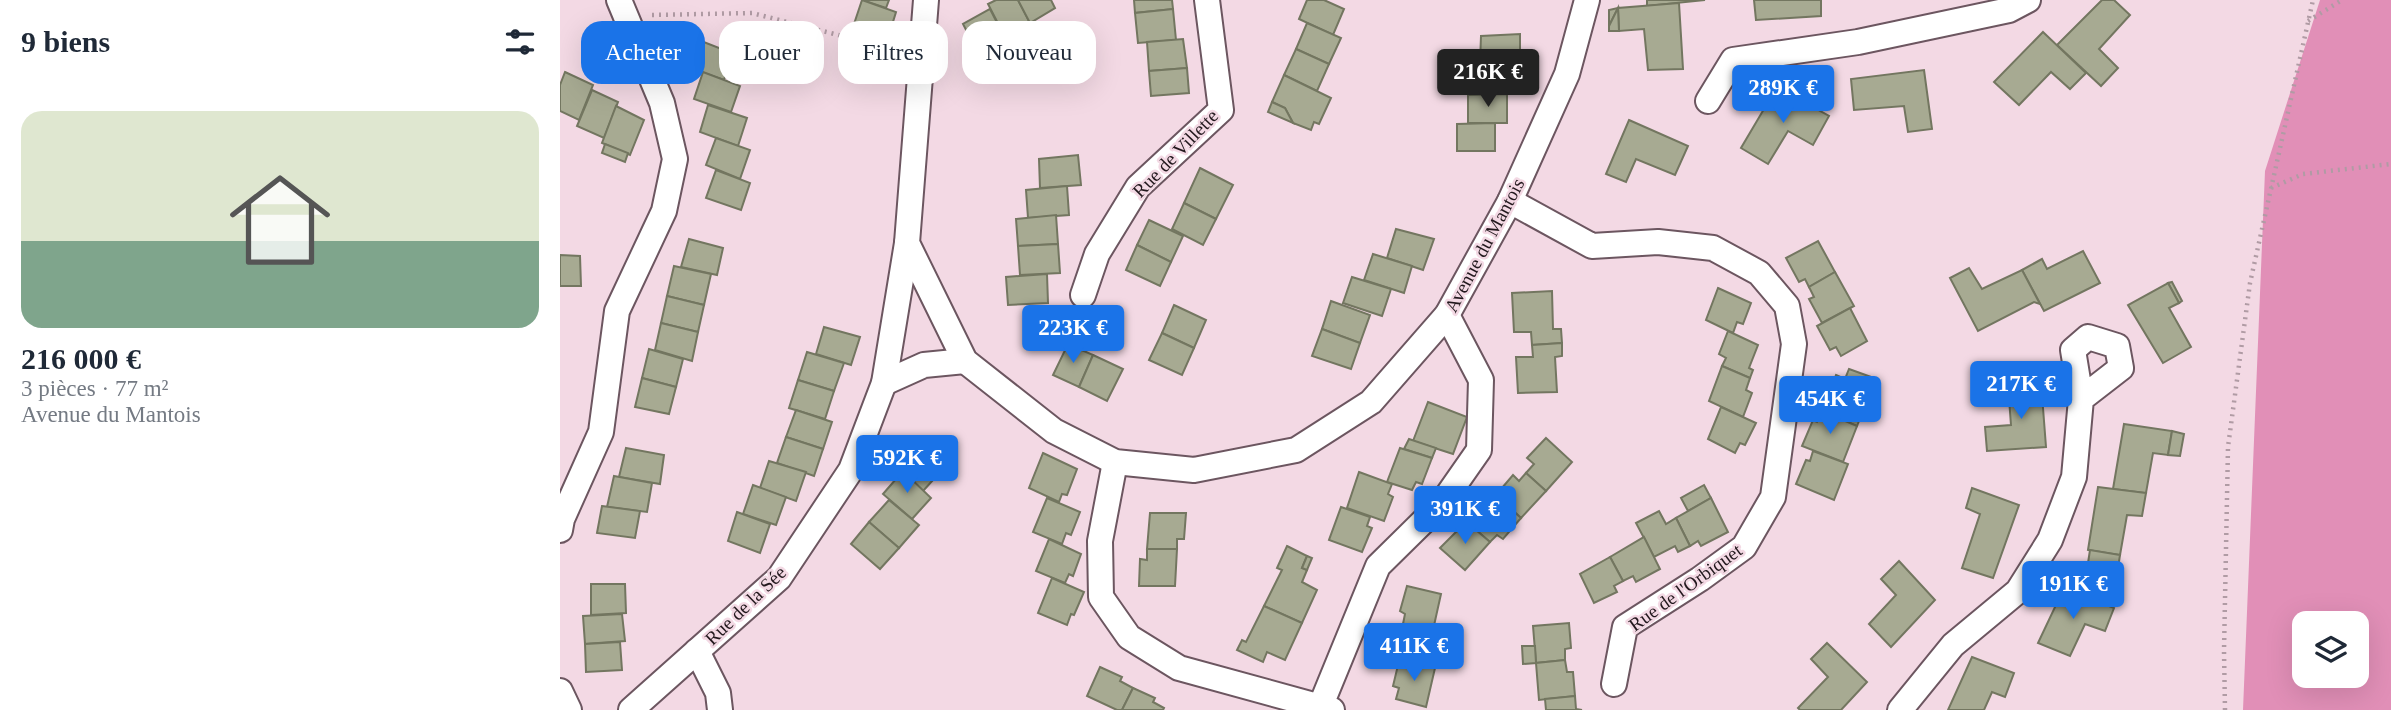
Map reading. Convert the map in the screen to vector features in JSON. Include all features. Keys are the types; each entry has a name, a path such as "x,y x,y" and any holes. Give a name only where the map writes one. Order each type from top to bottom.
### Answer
{"street":[{"path":"924,21 926,0"},
{"name":"Rue de Villette","path":"1083,295 1097,254 1138,187 1221,110 1207,0"},
{"name":"Avenue du Mantois","path":"907,243 965,361 1055,431 1115,462 1194,470 1296,450 1371,402 1447,315 1510,201 1567,74 1587,0"},
{"path":"1708,101 1733,60 1858,42 2009,10 2028,0"},
{"path":"560,530 562,519 601,432 617,312 664,211 675,159 662,103 622,7"},
{"path":"907,243 920,84"},
{"name":"Rue de l'Orbiquet","path":"1510,201 1591,246 1658,242 1713,248 1759,273 1787,306 1794,344 1773,497 1744,547 1625,627 1614,684"},
{"name":"Rue de la Sée","path":"631,710 779,578 851,470 884,383 907,243"},
{"path":"1115,462 1100,541 1101,597 1129,637 1179,668 1326,708 1378,566 1443,503 1479,450 1481,380 1447,315"},
{"path":"884,383 924,365 965,361"},
{"path":"1900,710 1953,645 2018,591 2050,540 2074,477 2081,399"},
{"path":"697,651 718,694 720,710"},
{"path":"560,691 569,710"}],"path":[{"path":"2225,710 2228,447 2250,283 2313,0"},
{"path":"2308,21 2342,0"},
{"path":"622,7 662,16 752,13 838,36"},
{"path":"2271,188 2303,174 2391,164"}],"shaded area":[{"path":"2320,0 2391,0 2391,710 2243,710 2265,171"}],"building":[{"path":"862,0 889,0 886,8"},
{"path":"862,0 896,12 893,21 855,21"},
{"path":"996,0 1018,0 1029,21 997,21 988,4"},
{"path":"1018,0 1051,0 1055,8 1029,21"},
{"path":"1134,0 1172,0 1173,9 1135,13"},
{"path":"1307,0 1324,0 1344,9 1333,35 1299,19"},
{"path":"1647,0 1705,0 1647,6"},
{"path":"1754,0 1821,0 1821,16 1756,20"},
{"path":"2102,0 2114,0 2130,15 2099,49 2118,68 2101,86 2057,45"},
{"path":"1679,3 1683,69 1648,70 1644,29 1619,31 1618,8"},
{"path":"1618,8 1609,26 1609,10"},
{"path":"1618,8 1619,31 1609,31 1609,26"},
{"path":"990,9 996,21 968,21"},
{"path":"1173,9 1176,40 1138,43 1135,13"},
{"path":"1307,23 1341,38 1329,64 1296,49"},
{"path":"2043,32 2086,73 2070,89 2051,72 2019,105 1994,82"},
{"path":"1520,34 1520,64 1480,64 1481,36"},
{"path":"1183,39 1187,68 1149,71 1147,42"},
{"path":"705,42 719,48 719,78 705,73"},
{"path":"1296,49 1329,64 1317,91 1284,75"},
{"path":"1468,64 1506,64 1507,94 1468,95"},
{"path":"1187,68 1189,93 1151,96 1149,71"},
{"path":"1924,70 1932,129 1908,132 1904,106 1854,110 1851,79"},
{"path":"565,72 581,79 581,84 593,85 579,120 560,111 560,85"},
{"path":"705,73 719,78 719,84 740,86 731,112 694,99 699,84 705,84"},
{"path":"1284,75 1331,98 1319,124 1314,122 1311,130 1293,123 1285,108 1272,102"},
{"path":"1777,87 1829,116 1813,145 1788,131 1768,164 1741,148"},
{"path":"592,90 618,102 604,138 577,126"},
{"path":"1507,94 1507,123 1468,123 1468,95"},
{"path":"1272,102 1285,108 1293,123 1268,112"},
{"path":"708,105 747,118 738,146 700,132"},
{"path":"616,106 644,120 630,155 602,143"},
{"path":"1629,120 1688,146 1675,175 1636,159 1626,182 1606,174"},
{"path":"1495,123 1495,151 1457,151 1457,124"},
{"path":"716,138 750,150 740,179 706,165"},
{"path":"605,144 628,153 625,162 602,153"},
{"path":"1078,155 1081,185 1040,188 1039,159"},
{"path":"1200,168 1233,185 1216,219 1184,203"},
{"path":"716,170 750,183 741,210 706,198"},
{"path":"1067,186 1069,215 1028,218 1026,190"},
{"path":"1184,203 1216,219 1203,245 1172,229"},
{"path":"1056,215 1058,244 1018,246 1016,219"},
{"path":"1149,220 1183,236 1171,262 1137,245"},
{"path":"1396,229 1434,239 1423,270 1387,258"},
{"path":"689,239 723,248 717,275 681,267"},
{"path":"1818,241 1835,272 1809,287 1805,279 1799,282 1786,258"},
{"path":"1058,244 1060,273 1020,275 1018,246"},
{"path":"1137,245 1171,262 1160,286 1126,270"},
{"path":"2083,251 2100,283 2044,311 2022,270 2042,259 2047,269"},
{"path":"1373,254 1412,266 1404,293 1364,280"},
{"path":"560,255 580,256 581,286 560,286"},
{"path":"674,266 711,274 704,305 667,296"},
{"path":"1969,268 1982,289 2022,270 2040,304 2034,302 1978,331 1950,278"},
{"path":"1835,272 1854,306 1822,323 1809,299 1814,297 1809,287"},
{"path":"1047,274 1048,303 1008,305 1006,277"},
{"path":"1352,277 1391,289 1382,316 1343,303"},
{"path":"2172,282 2182,301 2179,303 2168,283"},
{"path":"2168,283 2179,303 2169,308 2191,347 2163,363 2128,305"},
{"path":"1718,288 1751,303 1743,324 1737,322 1733,333 1706,320"},
{"path":"1552,291 1553,329 1561,329 1562,343 1532,345 1531,332 1514,332 1512,293"},
{"path":"667,296 704,305 698,332 661,323"},
{"path":"1331,301 1370,315 1360,343 1322,329"},
{"path":"1174,305 1206,320 1194,348 1162,333"},
{"path":"1850,308 1867,341 1841,356 1836,347 1830,350 1817,326"},
{"path":"661,323 698,332 692,361 655,350"},
{"path":"824,327 860,337 851,365 816,354"},
{"path":"1322,329 1360,343 1351,369 1312,356"},
{"path":"1728,331 1758,345 1749,368 1753,370 1750,378 1722,366 1726,358 1719,354"},
{"path":"1162,333 1194,348 1182,375 1149,360"},
{"path":"1562,343 1562,356 1555,357 1557,392 1518,393 1516,357 1533,357 1532,345"},
{"path":"1068,344 1093,355 1079,387 1053,375"},
{"path":"649,349 683,359 676,387 642,378"},
{"path":"807,352 844,363 834,391 798,380"},
{"path":"1093,355 1123,369 1107,401 1079,387"},
{"path":"1722,366 1750,378 1746,390 1752,393 1743,417 1709,401"},
{"path":"1849,369 1877,379 1871,391 1845,379"},
{"path":"1836,375 1871,391 1857,426 1826,413 1830,403 1826,402"},
{"path":"642,378 676,387 669,414 635,407"},
{"path":"798,380 834,391 825,419 789,408"},
{"path":"2041,382 2046,447 1987,451 1985,427 2011,425 2008,385"},
{"path":"1428,402 1467,417 1453,454 1413,441"},
{"path":"1721,407 1756,423 1745,445 1740,443 1735,453 1708,439"},
{"path":"796,410 832,422 823,449 786,437"},
{"path":"1822,411 1857,426 1843,462 1802,446 1813,420 1817,422"},
{"path":"2124,424 2172,431 2168,455 2153,453 2146,493 2113,489"},
{"path":"2172,431 2184,434 2180,456 2168,455"},
{"path":"786,437 823,449 814,476 777,463"},
{"path":"1546,438 1572,462 1546,491 1526,473 1534,464 1527,458"},
{"path":"1409,439 1436,448 1432,458 1404,449"},
{"path":"916,443 943,469 923,491 896,466"},
{"path":"626,448 664,455 660,484 619,477"},
{"path":"1400,448 1432,458 1422,484 1416,482 1412,490 1387,482"},
{"path":"1813,451 1848,464 1834,500 1796,484 1806,460 1810,461"},
{"path":"1043,453 1077,469 1067,495 1062,494 1059,502 1029,488"},
{"path":"769,461 806,472 796,501 760,488"},
{"path":"903,471 931,498 912,519 883,494"},
{"path":"1359,472 1392,484 1388,494 1393,497 1384,521 1347,508"},
{"path":"1526,473 1546,491 1521,518 1496,495 1513,475 1519,481"},
{"path":"614,476 652,483 647,512 607,507"},
{"path":"753,485 786,497 776,525 743,514"},
{"path":"1704,485 1711,498 1688,511 1681,498"},
{"path":"2098,487 2146,493 2142,516 2127,515 2120,555 2088,550"},
{"path":"1972,488 2019,505 1993,578 1962,568 1980,514 1966,508"},
{"path":"1496,495 1521,518 1503,539 1497,535 1490,542 1469,524"},
{"path":"1047,498 1080,512 1071,535 1066,533 1062,544 1033,532"},
{"path":"1711,498 1728,532 1701,546 1698,541 1690,546 1676,518"},
{"path":"889,500 919,525 899,548 869,522"},
{"path":"602,506 640,511 635,538 597,533"},
{"path":"1341,507 1370,517 1367,526 1372,528 1362,552 1329,540"},
{"path":"1659,511 1666,524 1676,518 1690,546 1678,552 1675,546 1654,557 1636,523"},
{"path":"737,512 770,524 760,553 728,541"},
{"path":"1150,513 1186,513 1184,539 1177,539 1177,549 1147,549"},
{"path":"869,522 899,548 880,569 851,544"},
{"path":"1469,524 1490,542 1465,570 1440,548 1459,529 1462,532"},
{"path":"1644,537 1660,569 1636,582 1633,576 1623,581 1610,557"},
{"path":"1049,539 1081,554 1073,576 1069,574 1065,583 1036,571"},
{"path":"1287,546 1307,556 1302,568 1307,570 1302,582 1317,590 1302,623 1264,606 1282,570 1277,568"},
{"path":"1147,549 1177,549 1175,586 1139,586 1140,559 1147,560"},
{"path":"2090,550 2120,555 2118,568 2088,563"},
{"path":"1307,556 1312,558 1307,570 1302,568"},
{"path":"1610,557 1623,581 1614,586 1617,592 1594,603 1580,574"},
{"path":"1899,561 1935,600 1891,647 1869,624 1896,595 1881,579"},
{"path":"1052,578 1084,592 1067,625 1038,613"},
{"path":"591,584 625,584 626,613 591,615"},
{"path":"1407,586 1441,594 1433,630 1403,624 1405,614 1400,611"},
{"path":"2064,588 2114,608 2105,631 2085,624 2070,656 2038,643"},
{"path":"1264,606 1302,623 1285,660 1267,652 1263,662 1237,650 1242,640 1246,642"},
{"path":"622,614 625,641 585,644 583,616"},
{"path":"1569,623 1571,648 1565,649 1565,660 1536,663 1533,626"},
{"path":"1403,624 1433,630 1426,667 1389,659 1395,633 1400,635"},
{"path":"620,642 622,670 586,672 585,644"},
{"path":"1827,643 1867,682 1841,710 1800,710 1798,708 1828,677 1811,659"},
{"path":"1522,646 1535,646 1536,663 1523,664"},
{"path":"1972,657 2014,673 2005,697 1992,692 1984,710 1948,710"},
{"path":"1565,660 1567,672 1573,672 1575,696 1539,700 1536,663"},
{"path":"1399,661 1435,668 1426,707 1396,699 1399,688 1393,686"},
{"path":"1100,667 1122,677 1120,681 1133,688 1122,710 1087,696"},
{"path":"1133,688 1155,698 1153,702 1164,708 1163,710 1122,710"},
{"path":"1575,696 1576,709 1582,710 1546,710 1545,699"}]}
